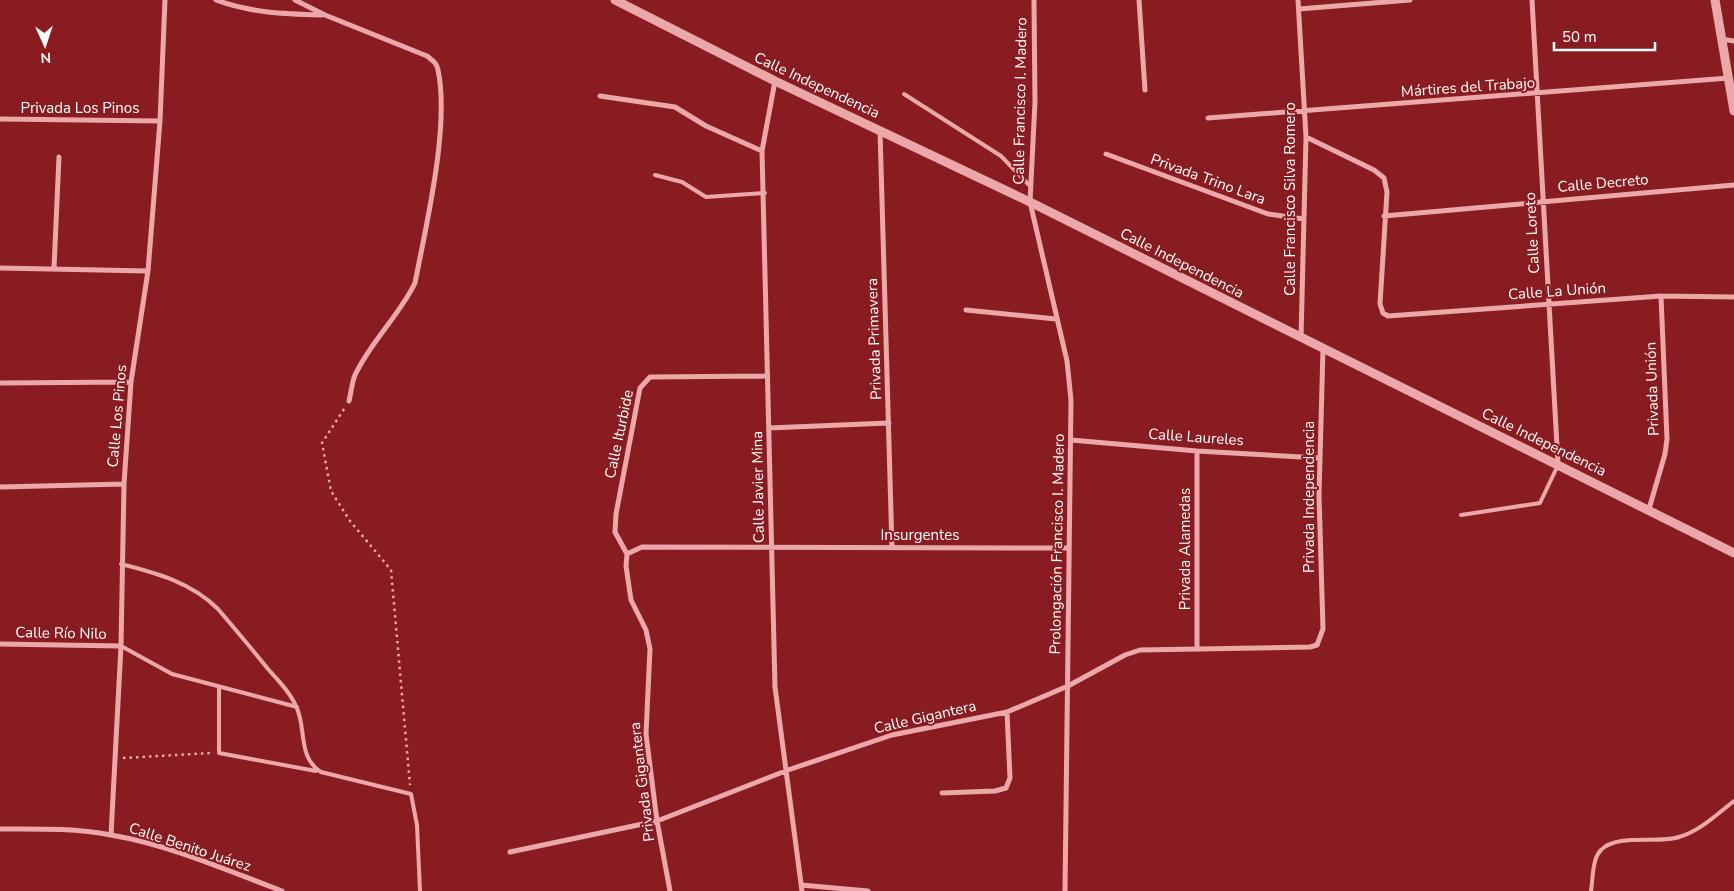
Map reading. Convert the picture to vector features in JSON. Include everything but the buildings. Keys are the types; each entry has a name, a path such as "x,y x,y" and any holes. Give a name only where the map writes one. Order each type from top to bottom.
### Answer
{"street":[{"name":"Calle Los Pinos","path":"111,835 121,646 124,484 131,382 148,271 160,121 165,0"},
{"path":"216,0 241,9 265,13 325,15"},
{"path":"295,0 325,15 427,56 435,62 438,70 440,101 437,157 415,283 407,300 365,357 354,377 349,401"},
{"name":"Calle Independencia","path":"615,0 775,81 1030,202 1734,553"},
{"name":"Calle Francisco I. Madero","path":"1030,202 1035,102 1034,0"},
{"path":"1139,0 1145,90"},
{"name":"Calle Francisco Silva Romero","path":"1298,0 1306,137 1301,338"},
{"path":"1299,9 1410,0"},
{"name":"Calle Loreto","path":"1532,0 1558,464"},
{"path":"1715,0 1730,78 1734,111"},
{"path":"1721,39 1734,41"},
{"name":"Mártires del Trabajo","path":"1208,118 1730,78"},
{"name":"Calle Javier Mina","path":"775,81 762,151 765,193 775,687 788,770 802,888"},
{"path":"600,96 675,107 706,126 762,151"},
{"name":"Privada Los Pinos","path":"0,120 160,121"},
{"name":"Privada Primavera","path":"880,130 892,548"},
{"path":"1306,137 1374,170 1384,178 1387,192 1384,216"},
{"name":"Privada Trino Lara","path":"1106,154 1268,214 1304,219"},
{"path":"54,268 58,156"},
{"name":"Calle Decreto","path":"1384,216 1543,200 1734,185"},
{"name":"Prolongación Francisco I. Madero","path":"1030,202 1067,361 1071,400 1065,891"},
{"name":"Calle La Unión","path":"1384,216 1380,304 1383,313 1395,316 1661,296 1734,297"},
{"path":"0,268 148,271"},
{"name":"Privada Unión","path":"1649,509 1665,454 1667,438 1661,296"},
{"path":"966,310 1056,319"},
{"name":"Privada Independencia","path":"1317,644 1322,629 1319,458 1323,349"},
{"name":"Calle Iturbide","path":"627,554 615,532 616,514 640,388 650,377 768,376"},
{"path":"0,383 131,382"},
{"path":"769,428 889,422"},
{"name":"Calle Laureles","path":"1071,440 1197,451 1319,458"},
{"name":"Privada Alamedas","path":"1197,451 1197,647"},
{"path":"0,487 124,484"},
{"name":"Insurgentes","path":"627,554 634,549 642,548 1069,548"},
{"name":"Privada Gigantera","path":"627,554 626,566 631,600 646,630 650,649 646,734 657,821 670,891"},
{"name":"Calle Río Nilo","path":"0,644 121,646"},
{"name":"Calle Gigantera","path":"510,852 657,821 788,770 892,735 1007,712 1068,686 1125,655 1140,650 1197,647 1310,647 1317,644"},
{"path":"942,793 995,791 1006,788 1010,778 1007,712"},
{"name":"Calle Benito Juárez","path":"0,829 52,828 111,835 188,856 282,891"},
{"path":"802,888 868,891"}],"lane":[{"path":"904,94 1001,156 1031,187"},
{"path":"655,175 682,182 706,197 765,193"},
{"path":"1461,515 1540,503 1558,464"},
{"path":"122,564 188,586 205,596 292,697 297,707 309,761 321,772"},
{"path":"121,646 172,674 297,707"},
{"path":"219,687 219,753 290,764 411,794 417,825 420,891"},
{"path":"1591,891 1595,862 1600,850 1614,842 1678,838 1692,832 1734,801"}],"path":[{"path":"349,401 322,443 331,491 350,521 391,570 411,794"},
{"path":"115,758 219,753"}]}
